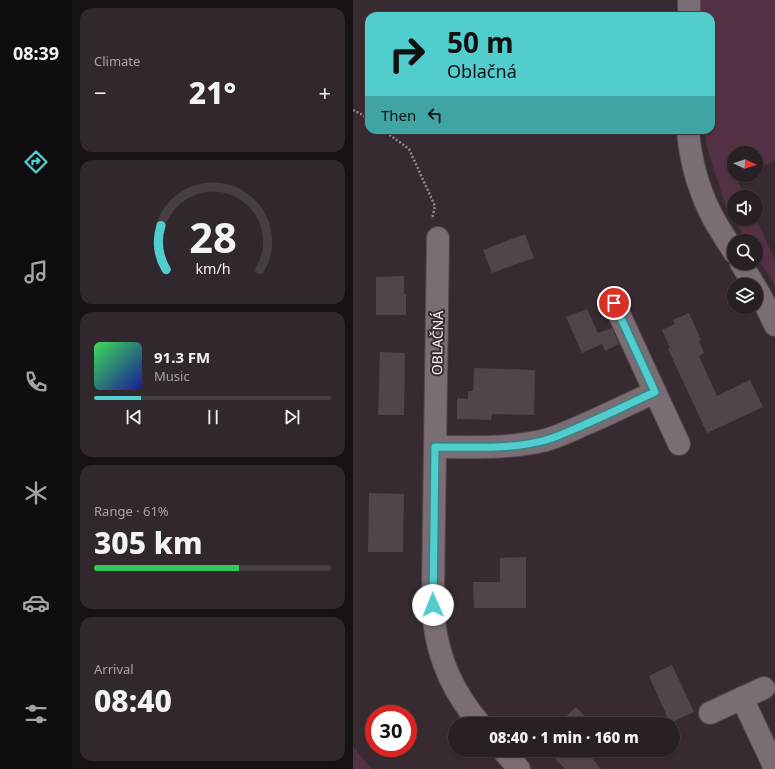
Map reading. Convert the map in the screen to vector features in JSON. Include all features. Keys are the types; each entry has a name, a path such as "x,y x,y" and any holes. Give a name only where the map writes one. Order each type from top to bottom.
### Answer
{"street":[{"path":"689,0 689,12"},
{"path":"688,134 689,145 697,180 710,212 727,240"},
{"name":"OBLAČNÁ","path":"435,232 434,620 437,643 449,676 455,690 474,717"},
{"path":"763,300 775,325"},
{"path":"614,303 679,444"},
{"path":"435,447 509,446 547,440 564,434 655,392"},
{"path":"710,713 764,688"},
{"path":"742,698 775,768"},
{"path":"509,757 519,769"}],"path":[{"path":"353,110 365,117"},
{"path":"388,134 409,149 435,206 435,232"}],"shaded area":[{"path":"700,0 775,0 775,161 763,166 763,146 727,146 727,182 738,182 742,190 727,190 727,209 706,144 705,134 715,134 715,12 700,12"},
{"path":"738,226 759,226 763,234 743,234"},
{"path":"763,234 775,260 775,288 763,266"},
{"path":"353,746 371,769 353,769"}],"building":[{"path":"525,234 534,258 492,273 483,250"},
{"path":"404,276 406,315 376,315 376,277"},
{"path":"587,309 598,333 612,328 619,344 605,351 601,341 602,344 582,353 566,317"},
{"path":"689,313 701,340 699,341 704,353 699,356 717,396 750,380 763,407 707,433 668,349 670,348 662,330 675,324 673,320"},
{"path":"380,352 405,353 404,415 378,415"},
{"path":"474,368 535,370 534,415 492,414 491,420 457,419 457,398 468,399 468,391 473,391"},
{"path":"369,493 404,494 403,552 368,552"},
{"path":"526,557 526,608 474,608 473,582 500,582 500,558"},
{"path":"672,665 694,712 680,718 680,717 667,717 649,676"},
{"path":"576,707 585,717 565,717"},
{"path":"554,757 591,757 601,769 565,769"}],"route":[{"path":"433,605 435,447 509,446 547,440 564,434 655,392 614,303"}]}
